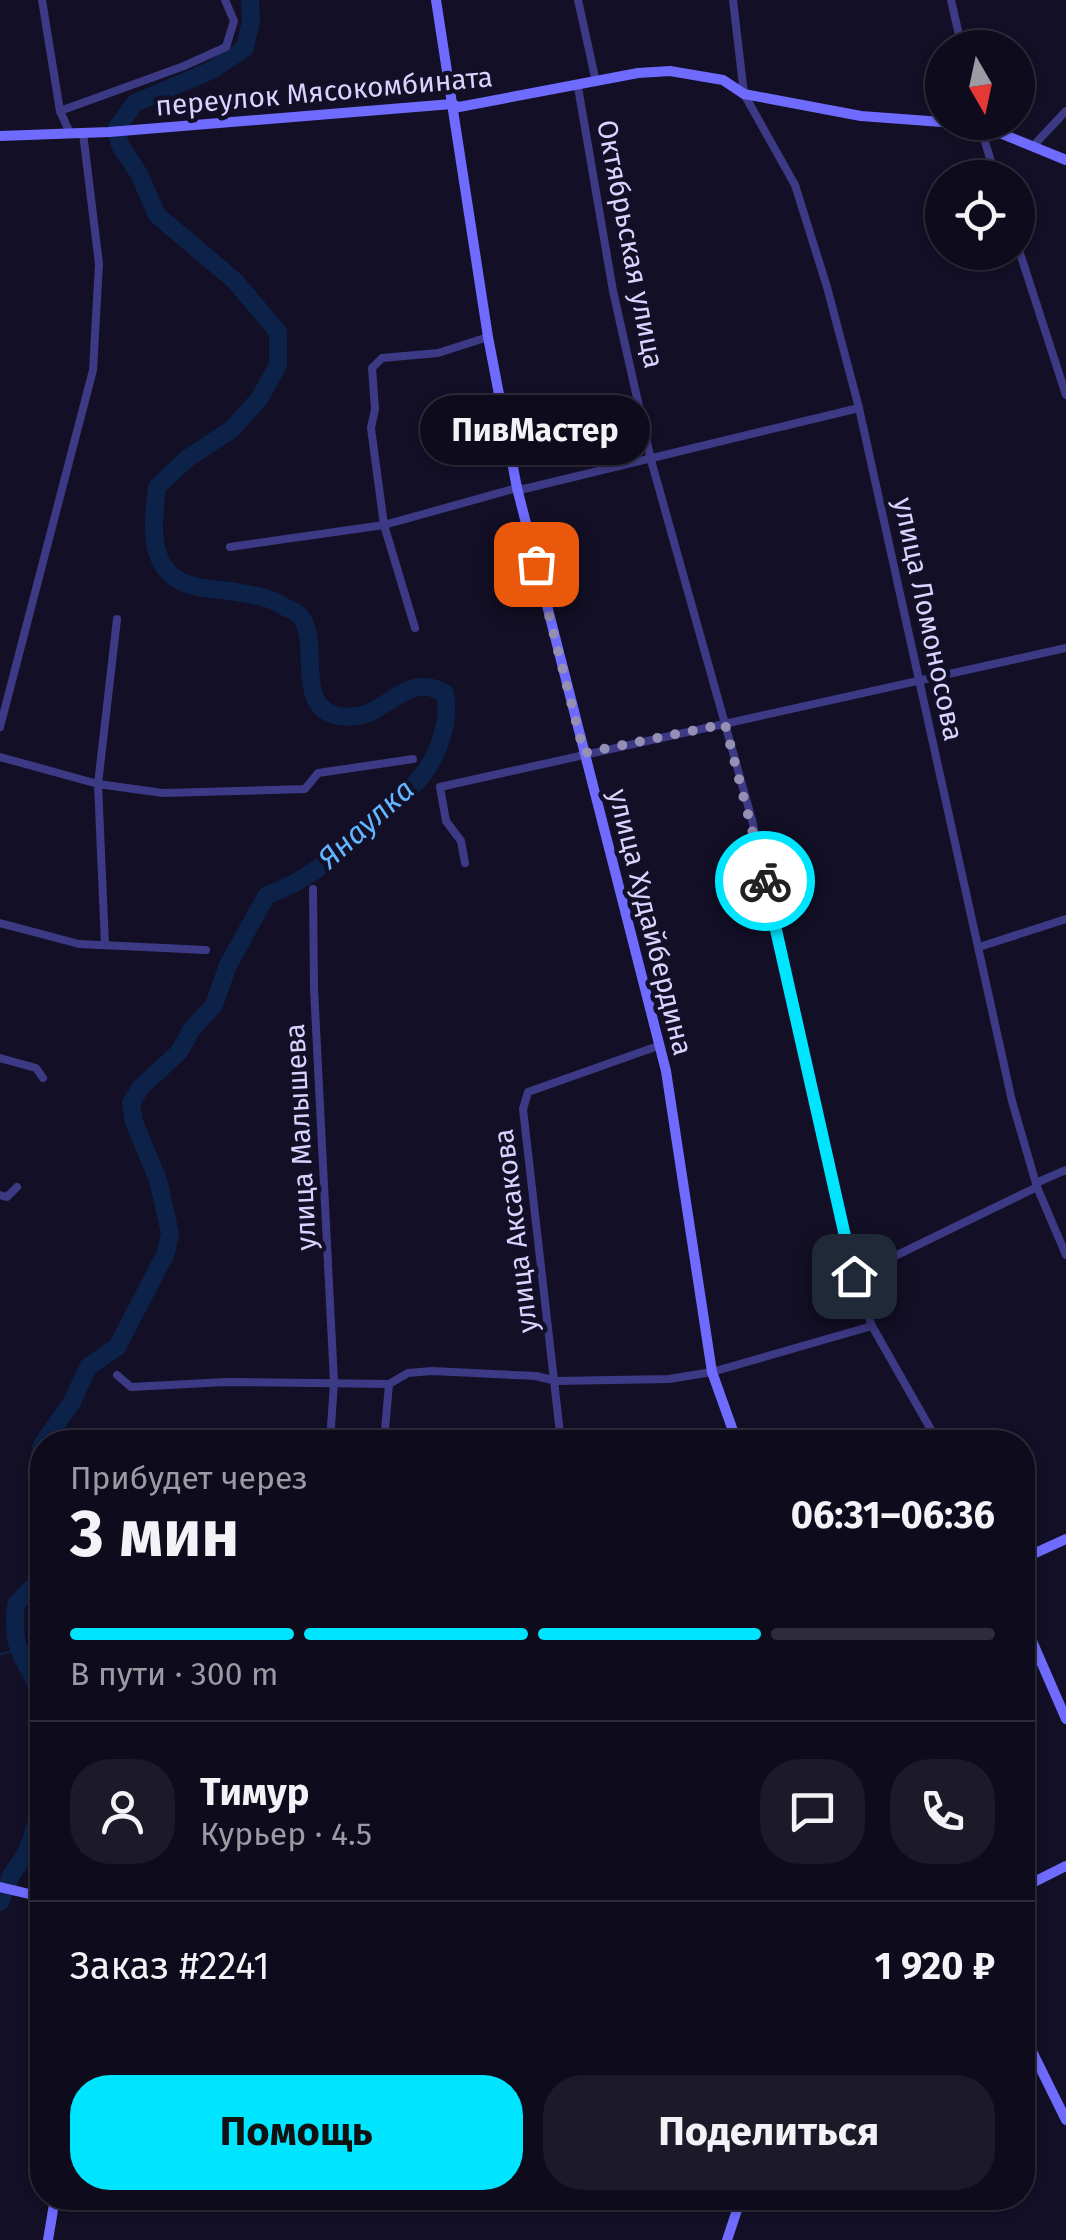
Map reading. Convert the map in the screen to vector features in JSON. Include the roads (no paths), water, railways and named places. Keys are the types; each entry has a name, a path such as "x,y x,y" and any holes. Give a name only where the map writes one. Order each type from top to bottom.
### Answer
{"street":[{"path":"42,0 60,111 70,133"},
{"path":"60,111 226,47 234,21 225,0"},
{"name":"улица Худайбердина","path":"436,0 488,336 517,488 669,1091 712,1372 732,1430"},
{"name":"Октябрьская улица","path":"578,0 596,82"},
{"name":"улица Ломоносова","path":"734,0 744,94 795,185 827,287 858,408 1012,1101 1037,1185 1066,1255"},
{"path":"951,0 958,30"},
{"name":"переулок Мясокомбината","path":"1,140 452,104 460,107 638,73 670,71 723,80 744,94 861,116 925,121"},
{"name":"Октябрьская улица","path":"578,86 613,291 651,460 752,820 854,1276 872,1326 931,1430"},
{"path":"1034,145 1066,111"},
{"path":"0,727 93,370 100,264 84,133"},
{"path":"1021,140 1066,160"},
{"path":"1025,270 1066,395"},
{"path":"415,628 384,525 371,428 376,409 372,368 382,358 438,353 488,336"},
{"path":"230,546 384,525 517,488 524,490 858,408"},
{"path":"105,945 98,784 117,619"},
{"path":"465,863 460,841 446,821 440,787 1066,648"},
{"path":"0,757 98,784 163,793 305,789 318,773 413,759"},
{"name":"улица Малышева","path":"313,889 314,988 334,1382 331,1430"},
{"path":"979,947 1066,919"},
{"path":"0,923 78,944 206,950"},
{"name":"улица Аксакова","path":"560,1430 523,1109 528,1092 658,1046"},
{"path":"0,1058 36,1068 43,1078"},
{"path":"854,1276 1066,1170"},
{"path":"0,1195 8,1197 17,1187"},
{"path":"116,1375 131,1386 226,1382 389,1384 408,1373 432,1371 536,1376 556,1381 669,1379 712,1372 872,1326"},
{"path":"385,1430 389,1384"},
{"path":"1035,1553 1066,1539"},
{"path":"1035,1648 1066,1718"},
{"path":"1035,1882 1066,1866"},
{"path":"0,1887 30,1894"},
{"path":"1035,2058 1066,2120"},
{"path":"48,2240 54,2210"},
{"path":"727,2240 737,2210"}],"waterway":[{"name":"Янаулка","path":"52,1430 72,1402 88,1367 117,1347 166,1253 170,1233 158,1180 134,1122 131,1103 141,1087 179,1052 192,1029 214,1005 228,965 267,895 299,881 327,862 408,790 430,764 445,724 445,693 430,687 405,692 356,716 325,711 312,688 309,641 298,614 264,597 195,587 176,578 159,558 154,531 157,487 188,458 232,429 259,399 278,365 278,332 235,281 157,215 139,174 120,145 116,129 135,103 212,70 245,48 251,21 250,0"},
{"name":"Янаулка","path":"30,1590 16,1604 15,1622 18,1646 30,1672"},
{"path":"0,1654 17,1651"},
{"name":"Янаулка","path":"0,1902 30,1843"}],"place":[{"name":"ПивМастер","path":"536,564"}]}
